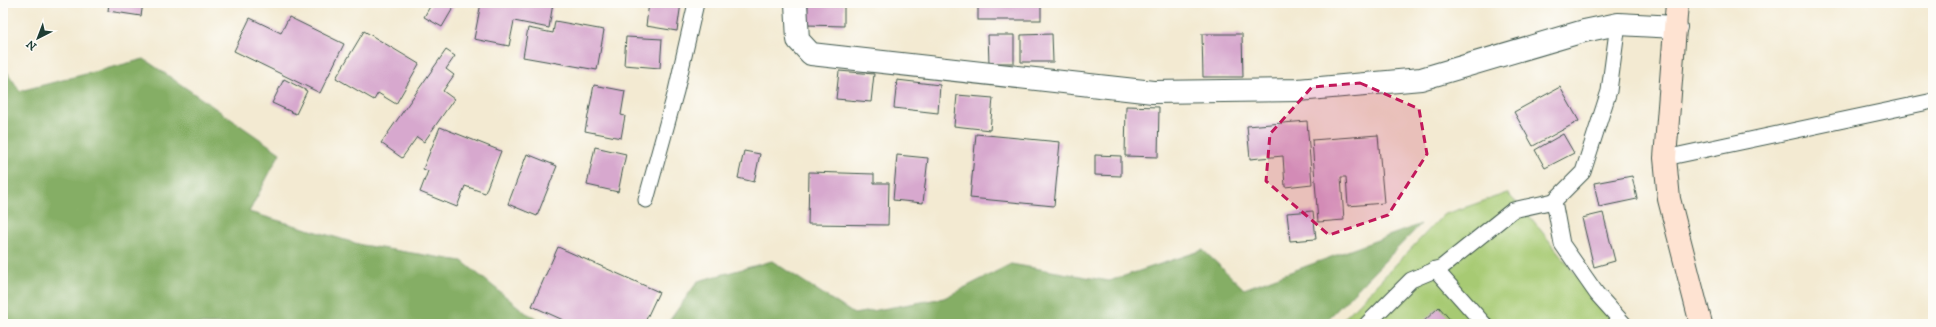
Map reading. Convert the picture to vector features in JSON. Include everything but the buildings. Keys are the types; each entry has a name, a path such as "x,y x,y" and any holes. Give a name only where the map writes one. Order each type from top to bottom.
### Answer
{"street":[{"path":"796,3 798,40 811,54 1153,92 1298,90 1421,79 1584,31 1618,24 1676,27"},
{"path":"1677,3 1665,158 1669,199 1701,324"}],"lane":[{"path":"646,200 676,91 696,3"},
{"path":"1367,324 1411,280 1442,267 1513,210 1554,201 1583,172 1609,91 1618,24"},
{"path":"1665,158 1933,102"},
{"path":"1554,201 1562,244 1597,294 1624,324"},
{"path":"1435,269 1484,324"}],"highlighted area":[{"path":"1360,83 1419,109 1427,154 1388,215 1329,235 1266,181 1270,134 1312,87"}],"green space":[{"path":"144,59 280,153 249,212 362,245 462,261 526,313 549,324 3,324 3,66 20,91"},
{"path":"1507,193 1528,214 1615,324 1339,324 1443,215"},
{"path":"1421,224 1323,324 667,324 698,281 772,261 854,314 944,298 1011,264 1109,281 1203,250 1244,289"}]}
